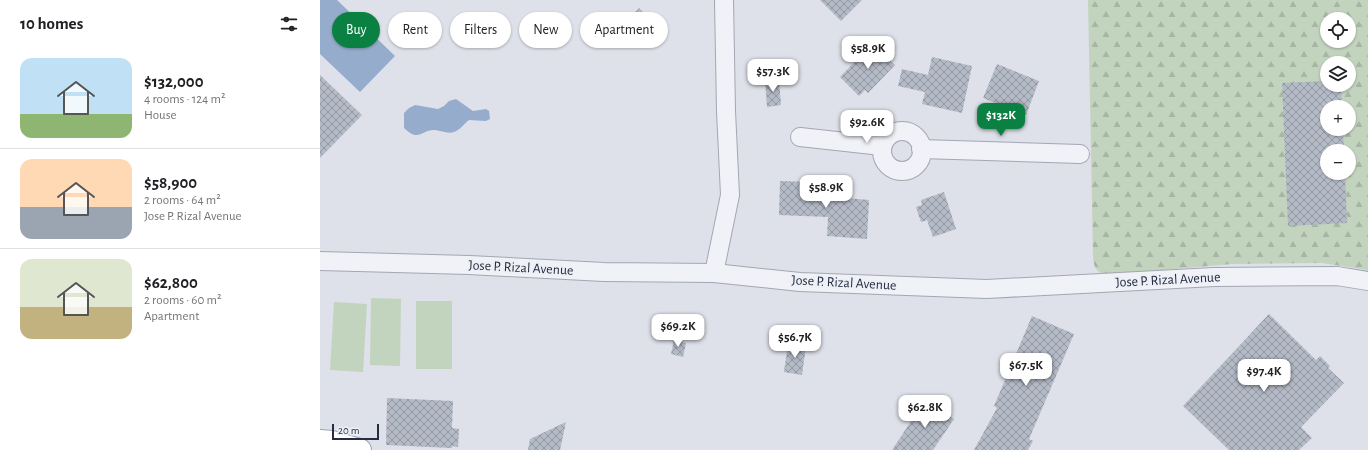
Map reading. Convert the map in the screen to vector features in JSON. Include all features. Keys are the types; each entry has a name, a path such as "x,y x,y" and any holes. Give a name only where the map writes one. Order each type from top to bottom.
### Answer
{"main road":[{"path":"320,442 332,442 360,450"}],"street":[{"path":"714,273 730,195 726,111 724,0"},
{"path":"904,131 910,133 920,142 921,149 919,162 914,167 902,171 895,170 888,166 882,153 882,146 885,139 891,134 904,131"},
{"path":"800,137 882,146"},
{"path":"921,149 1080,154"},
{"name":"Jose P. Rizal Avenue","path":"320,261 461,265 604,272 714,273 800,282 987,289 1214,276 1337,276 1368,281"}],"green space":[{"path":"1088,0 1368,0 1368,270 1322,263 1232,264 1106,275 1099,272 1095,268"},
{"path":"371,298 401,299 400,366 370,365"},
{"path":"416,301 452,301 452,369 416,369"},
{"path":"334,302 367,304 363,372 330,370"}],"water":[{"path":"320,0 337,0 349,12 332,12 332,48 380,48 380,42 395,56 360,92 320,54"},
{"path":"456,99 473,111 486,109 489,111 490,119 486,121 469,120 458,130 451,133 431,130 417,135 404,128 404,113 409,108 415,105 438,109 449,101"}],"building":[{"path":"820,0 862,0 841,21"},
{"path":"639,8 643,12 635,12"},
{"path":"873,43 895,65 868,93 865,90 859,96 840,77"},
{"path":"932,57 972,66 962,113 922,104 925,92 898,86 902,69 928,75"},
{"path":"997,64 1039,81 1026,115 983,98"},
{"path":"320,75 362,115 320,158"},
{"path":"779,80 781,105 767,107 765,81"},
{"path":"1320,81 1320,92 1341,92 1342,100 1320,100 1320,136 1343,136 1344,144 1320,144 1320,180 1345,180 1347,223 1288,226 1282,83"},
{"path":"780,181 813,182 813,195 869,200 867,239 827,236 828,217 779,215"},
{"path":"944,192 956,229 933,237 927,220 921,222 916,207 922,205 921,200"},
{"path":"1269,314 1316,360 1320,356 1330,366 1328,368 1344,383 1301,427 1312,438 1299,450 1229,450 1183,406"},
{"path":"1032,316 1074,334 1029,439 1033,441 1028,450 974,450 997,408 994,406"},
{"path":"674,340 686,343 683,357 671,354"},
{"path":"788,343 806,346 802,375 784,372"},
{"path":"387,398 453,401 452,428 459,429 458,447 386,445"},
{"path":"925,400 954,419 933,450 892,450"},
{"path":"566,422 560,450 528,450 530,439"}]}
